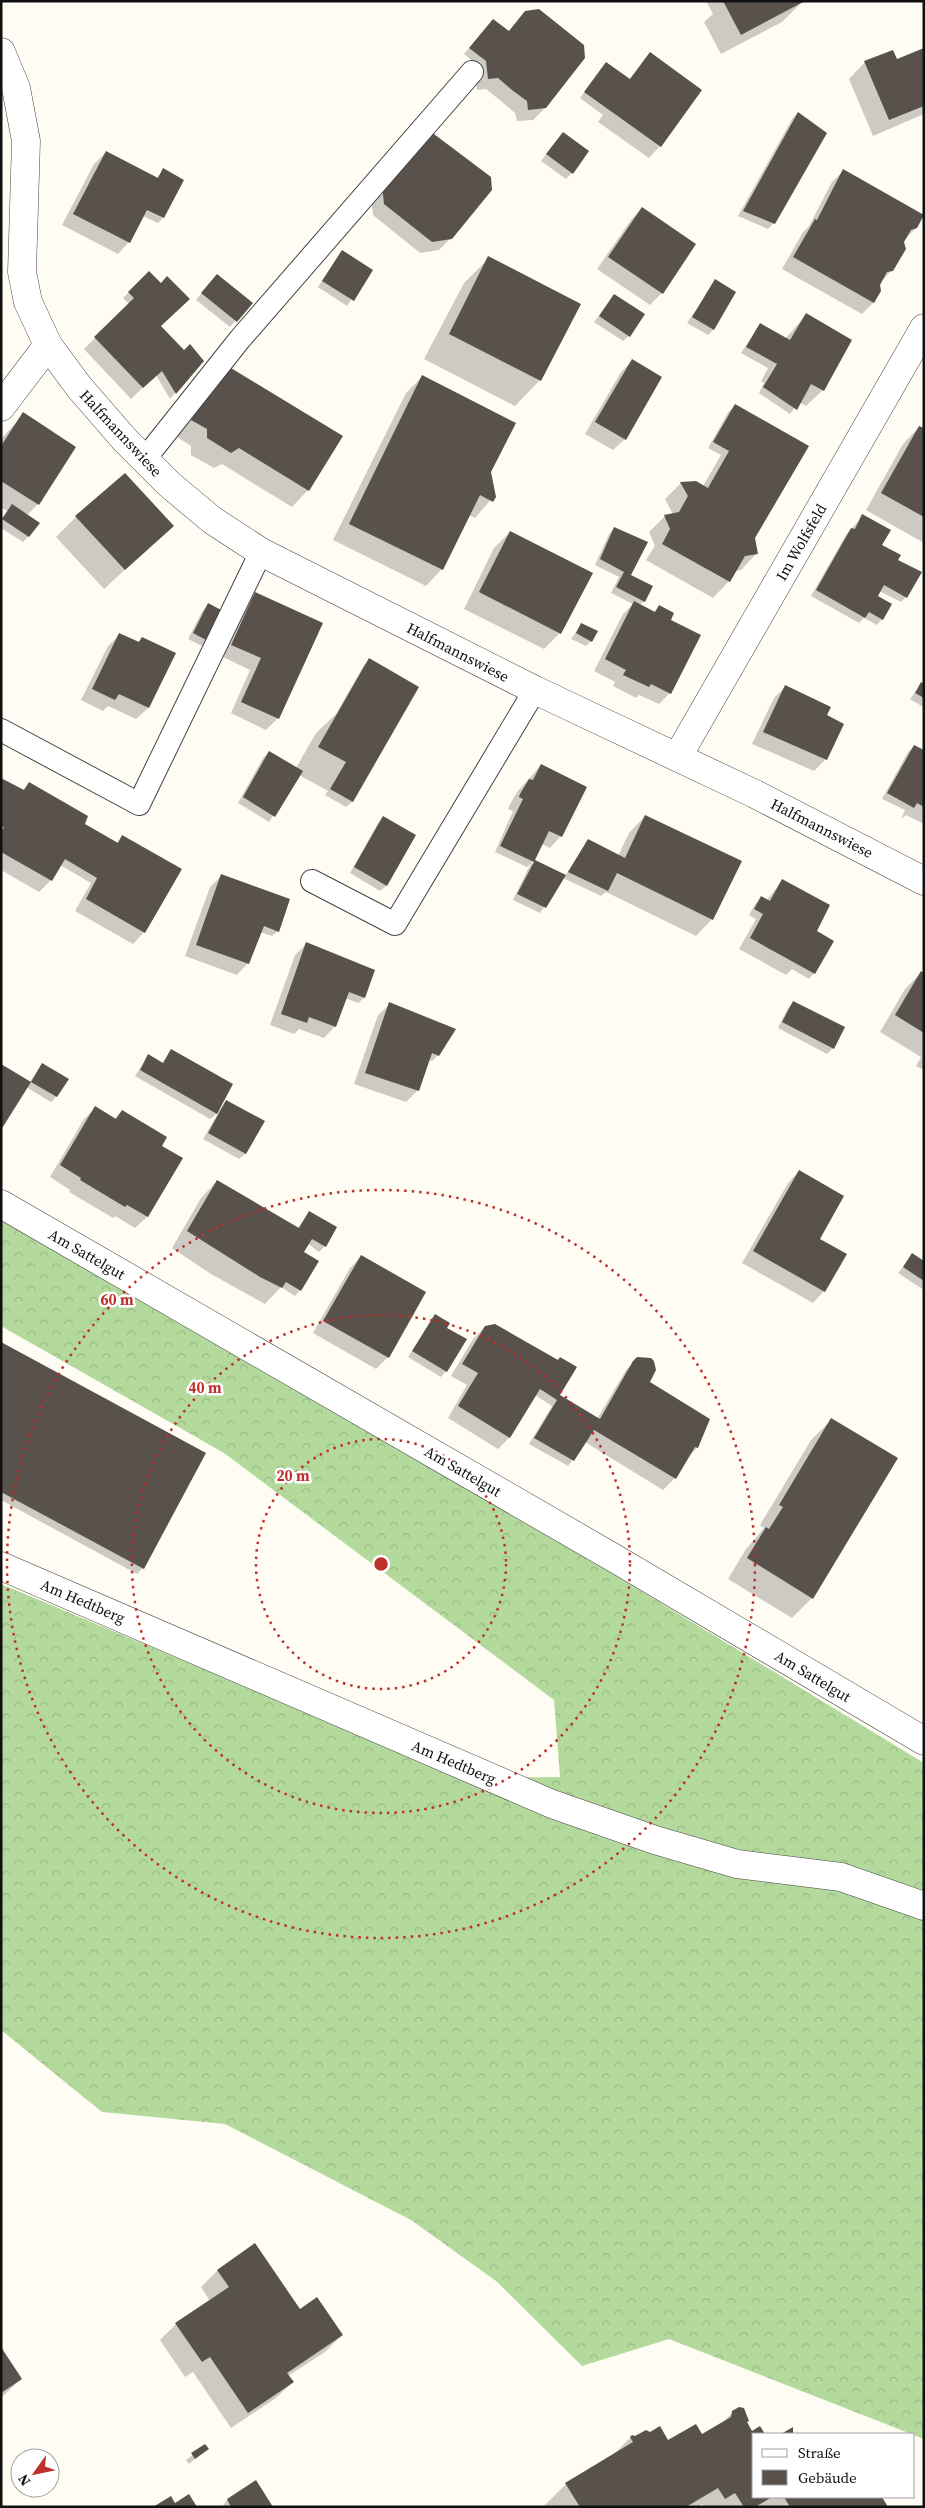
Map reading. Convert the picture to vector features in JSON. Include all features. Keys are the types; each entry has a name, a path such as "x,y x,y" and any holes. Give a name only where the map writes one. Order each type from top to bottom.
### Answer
{"street":[{"name":"Halfmannswiese","path":"1,52 8,90 27,152 23,281 31,308 48,345 79,387 144,460 194,505 261,552 535,690 678,756 924,881"},
{"name":"Im Wolfsfeld","path":"678,756 924,328"},
{"path":"1,406 48,345"},
{"name":"Am Sattelgut","path":"1,1204 614,1558 924,1741"},
{"name":"Am Hedtberg","path":"1,1566 552,1804 655,1840 737,1864 841,1876 924,1906"}],"lane":[{"path":"144,460 240,339 472,72"},
{"path":"1,730 139,804 261,552"},
{"path":"312,881 395,924 535,690"}],"green space":[{"path":"1,1219 613,1574 924,1763 924,2439 915,2435 915,2433 909,2433 669,2339 582,2366 496,2281 411,2220 225,2124 102,2112 1,2030 1,1584 463,1778 560,1777 554,1700 224,1453 1,1326"}],"building":[{"path":"723,1 805,1 741,35"},
{"path":"539,9 584,45 585,58 546,108 528,110 527,101 498,78 488,79 486,61 469,48 493,19 509,31 525,11"},
{"path":"924,48 924,106 889,120 864,61 893,50 897,59"},
{"path":"650,52 702,90 661,147 584,92 606,62 630,79"},
{"path":"798,112 827,133 775,224 743,211"},
{"path":"563,132 589,151 573,174 546,154"},
{"path":"434,134 491,177 492,190 452,239 432,242 384,204 382,185 421,135"},
{"path":"106,151 158,178 163,168 184,180 164,218 147,210 130,243 73,214"},
{"path":"843,169 924,215 917,228 911,230 904,242 906,249 893,271 887,272 880,285 881,291 874,303 793,257 815,219 817,220"},
{"path":"642,207 696,244 663,294 608,257"},
{"path":"342,250 373,270 354,301 322,281"},
{"path":"488,256 581,304 541,381 449,334"},
{"path":"149,271 161,283 167,276 190,299 161,326 184,350 190,344 204,361 176,394 162,371 143,388 94,337 134,298 128,292"},
{"path":"217,274 253,303 237,322 201,293"},
{"path":"715,279 736,292 714,330 692,317"},
{"path":"614,294 645,314 630,337 599,316"},
{"path":"806,313 852,340 824,391 811,384 797,410 763,387 777,364 746,347 760,323 790,340"},
{"path":"632,359 662,377 626,440 595,422"},
{"path":"226,365 343,436 309,491 239,448 231,453 207,438 207,429 191,420"},
{"path":"422,375 516,423 491,472 496,497 493,502 480,495 443,570 349,524"},
{"path":"735,404 809,446 755,538 758,554 745,556 730,582 662,544 670,529 664,515 679,512 688,496 680,482 696,481 708,488 729,451 713,442"},
{"path":"23,412 76,447 39,505 1,481 1,446"},
{"path":"919,426 924,428 924,517 881,493"},
{"path":"125,473 174,526 125,570 75,516"},
{"path":"12,504 40,523 29,537 2,519"},
{"path":"862,514 891,530 882,545 901,555 898,560 922,572 907,598 884,585 878,596 892,604 883,620 869,612 865,618 816,590 851,528 855,529"},
{"path":"614,527 648,542 631,575 653,586 645,602 616,587 624,572 600,559"},
{"path":"510,531 593,573 561,634 479,592"},
{"path":"255,592 323,623 279,719 241,702 261,658 231,645"},
{"path":"634,601 655,612 659,605 674,613 671,620 701,635 671,694 651,684 649,687 623,675 626,670 605,659"},
{"path":"208,603 223,611 208,641 193,633"},
{"path":"581,623 598,631 592,642 576,633"},
{"path":"119,633 139,642 142,637 176,653 149,708 119,694 115,700 92,689"},
{"path":"369,658 419,687 353,802 330,789 346,762 318,747"},
{"path":"921,682 924,684 924,698 915,693"},
{"path":"785,685 831,707 827,715 844,724 827,760 763,732"},
{"path":"914,745 924,750 924,807 917,803 914,808 887,793"},
{"path":"269,751 303,771 275,817 243,797"},
{"path":"541,764 587,787 562,837 549,831 535,860 566,875 546,908 517,894 534,862 500,846 523,799 519,797 520,794 529,779 533,780"},
{"path":"1,778 24,790 29,782 88,816 85,824 118,843 122,835 182,869 145,933 86,899 97,878 65,859 52,881 1,852 1,832 4,827 1,826"},
{"path":"645,815 742,861 713,920 617,873 608,891 568,872 588,839 625,858"},
{"path":"383,816 416,835 387,886 354,867"},
{"path":"221,874 290,899 279,932 264,926 249,964 196,945"},
{"path":"782,879 830,905 817,931 834,941 815,974 750,938 763,914 754,909 761,896 770,901"},
{"path":"306,942 375,970 365,998 349,992 336,1027 309,1017 307,1023 281,1014"},
{"path":"921,971 924,973 924,1033 895,1015"},
{"path":"793,1001 845,1027 834,1049 782,1022"},
{"path":"389,1002 456,1029 439,1056 432,1053 419,1091 365,1073"},
{"path":"171,1049 233,1084 217,1114 140,1070 148,1054 163,1063"},
{"path":"42,1063 69,1079 57,1097 31,1082"},
{"path":"1,1064 31,1082 1,1130"},
{"path":"226,1100 265,1121 246,1154 208,1133"},
{"path":"95,1106 116,1119 122,1110 167,1137 162,1146 183,1158 148,1217 127,1205 125,1207 80,1180 81,1178 60,1165"},
{"path":"799,1170 844,1196 820,1239 847,1254 825,1292 753,1251"},
{"path":"217,1180 299,1228 309,1211 337,1227 326,1247 312,1239 304,1252 319,1261 301,1291 286,1282 282,1288 260,1277 187,1231"},
{"path":"912,1253 924,1261 924,1281 903,1267"},
{"path":"361,1255 426,1292 389,1358 323,1321"},
{"path":"435,1314 450,1323 447,1328 467,1339 447,1372 412,1351"},
{"path":"495,1324 558,1360 560,1357 577,1367 560,1395 600,1419 633,1361 637,1357 651,1358 654,1361 656,1370 650,1382 710,1419 698,1448 695,1447 676,1479 594,1430 574,1461 534,1438 557,1400 540,1389 510,1438 458,1406 478,1373 462,1364 485,1326"},
{"path":"1,1342 206,1453 144,1569 1,1492"},
{"path":"831,1418 898,1458 813,1599 747,1558 766,1527 769,1529 783,1507 779,1505"},
{"path":"255,2243 300,2309 317,2297 343,2335 287,2373 294,2382 248,2413 210,2357 202,2362 175,2323 229,2287 217,2270"},
{"path":"1,2347 22,2379 1,2393"},
{"path":"739,2407 744,2408 749,2421 747,2422 752,2431 760,2426 764,2433 752,2433 752,2498 770,2498 755,2507 744,2507 735,2493 725,2499 718,2488 686,2507 580,2507 565,2483 633,2442 630,2437 632,2435 635,2436 646,2430 650,2432 660,2426 668,2440 696,2424 702,2434 731,2417 732,2411"},
{"path":"793,2427 793,2433 783,2433"},
{"path":"205,2444 209,2449 195,2459 191,2453"},
{"path":"256,2480 273,2507 231,2507 227,2499"},
{"path":"189,2494 197,2507 153,2507 171,2496 175,2503"},
{"path":"785,2498 883,2498 888,2507 790,2507"}]}
